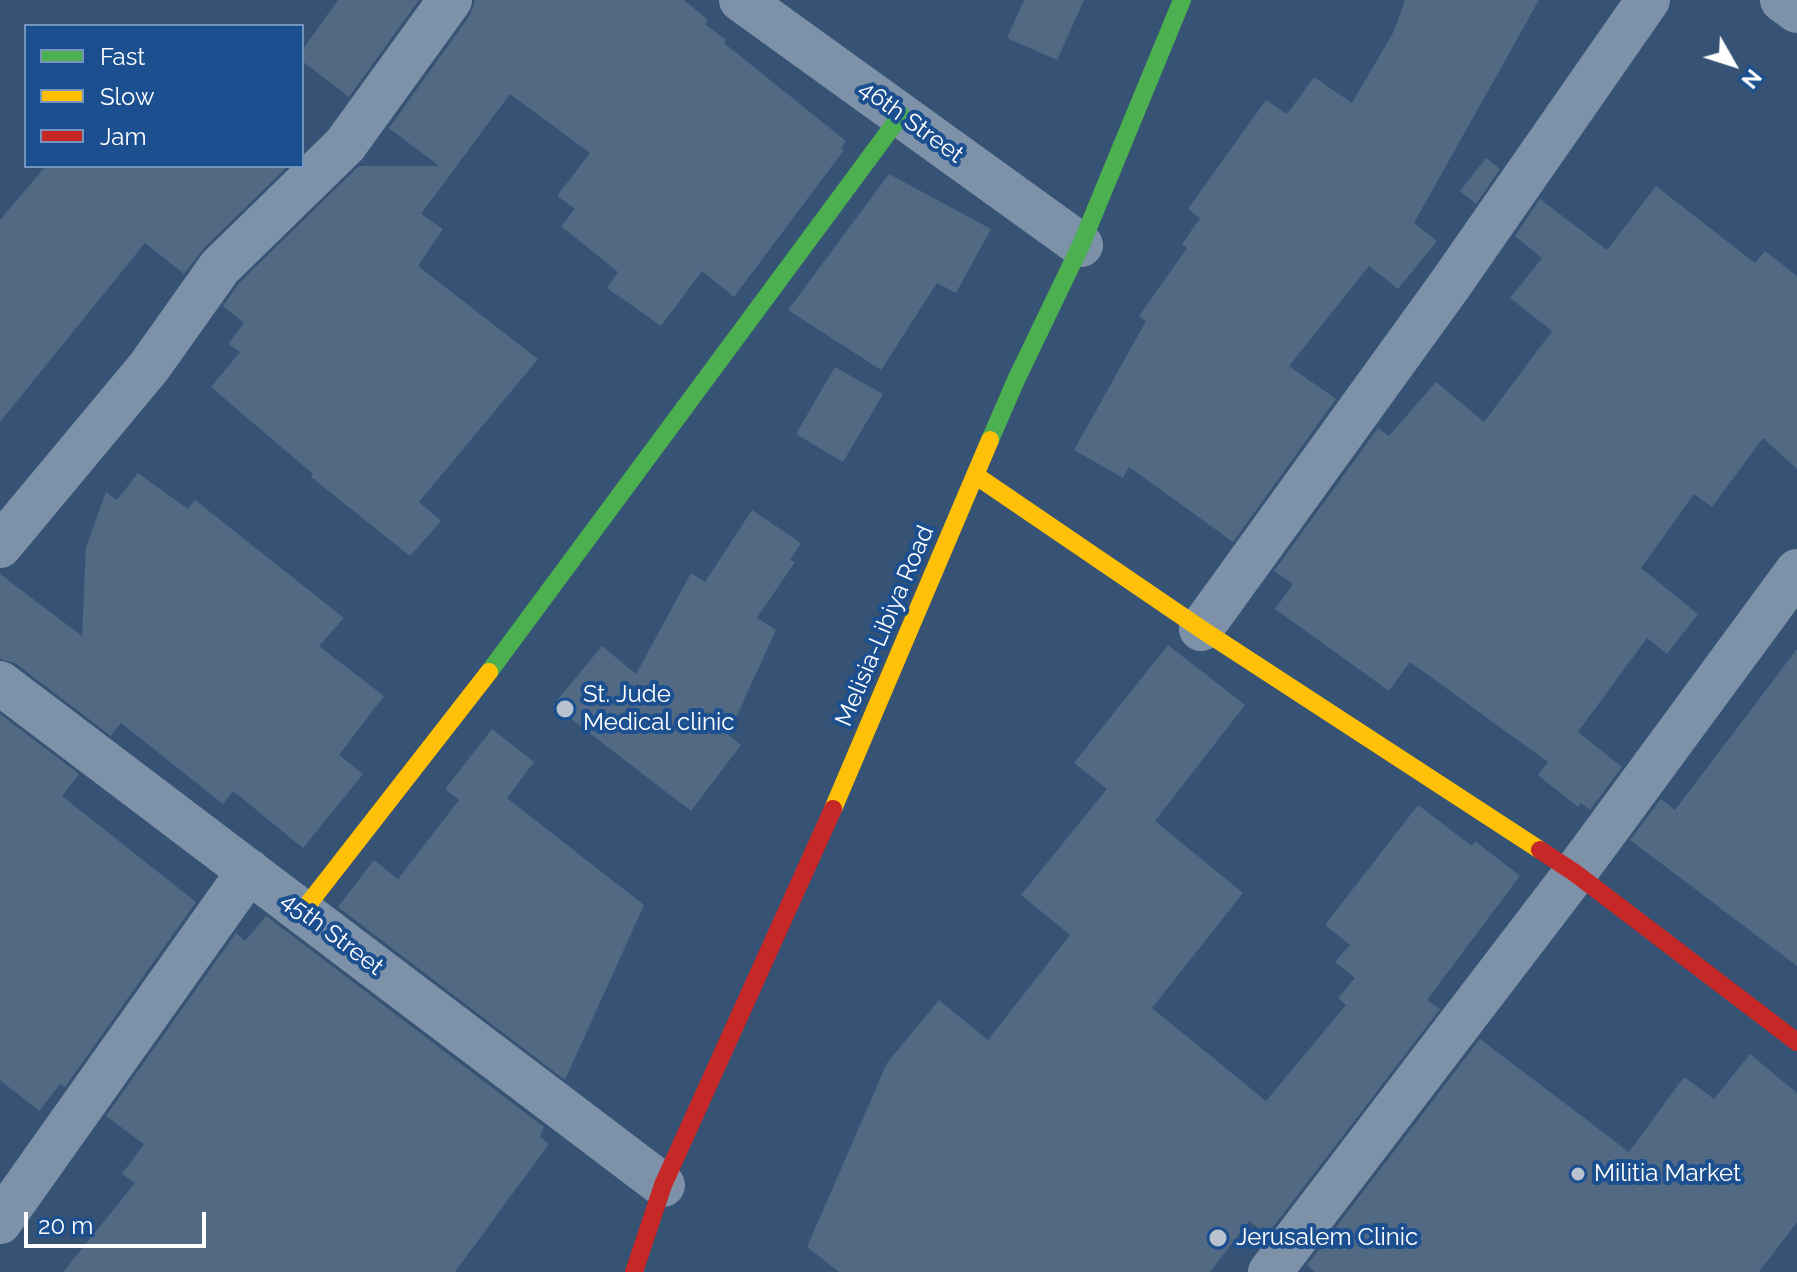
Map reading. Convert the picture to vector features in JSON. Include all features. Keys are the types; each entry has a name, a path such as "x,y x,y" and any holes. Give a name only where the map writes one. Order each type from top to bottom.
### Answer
{"street":[{"path":"0,546 149,367 220,267 345,145 450,0"},
{"name":"46th Street","path":"741,0 1081,245"},
{"name":"Melisia-Libiya Road","path":"634,1272 663,1185 810,862 1016,380 1081,245 1182,0"},
{"path":"1201,629 1449,286 1648,0"},
{"path":"1782,0 1797,11"},
{"path":"302,912 459,712 901,115"},
{"path":"975,475 1201,629 1575,873 1797,1042"},
{"path":"1270,1272 1575,873 1797,571"},
{"name":"45th Street","path":"0,683 663,1185"},
{"path":"0,1222 249,871"}],"building":[{"path":"338,0 419,0 349,97 304,63 304,47"},
{"path":"475,0 684,0 708,20 705,24 726,40 724,43 846,141 841,148 844,150 734,297 702,271 661,326 607,288 618,272 561,226 575,209 557,196 590,153 510,94 421,214 443,229 418,266 538,359 419,502 441,521 410,556 311,477 313,474 211,387 240,352 228,344 244,323 223,306 239,283 359,166 439,166 389,128 470,15"},
{"path":"1024,0 1084,0 1057,60 1007,38"},
{"path":"1405,0 1539,0 1414,223 1437,241 1398,289 1369,266 1289,366 1336,399 1233,542 1129,467 1123,478 1074,450 1146,321 1139,316 1187,248 1182,244 1200,218 1188,209 1266,100 1287,114 1314,77 1352,103 1394,31"},
{"path":"1486,158 1500,169 1476,204 1460,191"},
{"path":"44,168 286,168 203,249 184,274 145,243 0,422 0,220"},
{"path":"889,174 991,229 956,293 937,283 881,370 788,310"},
{"path":"1656,186 1755,263 1765,251 1797,276 1797,469 1763,438 1712,507 1694,494 1641,568 1698,614 1667,654 1647,638 1578,732 1622,767 1590,810 1581,803 1578,807 1538,775 1548,762 1410,662 1389,691 1275,609 1293,584 1274,571 1378,428 1389,436 1436,382 1484,422 1552,331 1510,298 1542,258 1515,236 1540,199 1607,250"},
{"path":"835,367 883,394 843,462 796,434"},
{"path":"138,473 188,509 195,500 344,618 319,646 384,696 339,755 363,774 303,848 233,791 223,804 121,723 111,736 15,663 0,659 0,574 82,636 86,547 106,492 117,500"},
{"path":"752,510 801,543 790,560 795,562 757,618 776,630 728,735 741,745 691,811 553,705 602,646 636,674 691,573 705,582"},
{"path":"1168,645 1245,705 1155,821 1243,893 1152,1008 1266,1101 1346,1005 1338,998 1355,978 1335,962 1350,945 1325,925 1418,805 1472,846 1475,841 1520,876 1427,1000 1440,1009 1267,1235 1249,1221 1210,1272 839,1272 807,1247 887,1063 939,1000 988,1040 1070,935 1021,895 1107,789 1074,763"},
{"path":"1797,649 1797,966 1630,840 1661,799 1675,810"},
{"path":"0,714 79,774 62,796 196,902 65,1087 60,1084 39,1111 0,1080"},
{"path":"492,729 534,762 507,798 644,905 565,1080 338,907 374,860 398,879 459,800 445,789"},
{"path":"266,916 544,1127 540,1137 549,1144 455,1272 63,1272 135,1183 122,1174 144,1144 106,1116 236,933 245,941"},
{"name":"Militia Market","path":"1480,1039 1629,1152 1684,1077 1714,1099 1750,1054 1797,1093 1797,1222 1759,1272 1315,1272 1307,1265"}],"traffic: fast":[{"path":"990,440 1081,245 1182,0"},
{"path":"489,672 901,115"}],"traffic: slow":[{"path":"833,809 990,440"},
{"path":"975,475 1201,629 1540,850"},
{"path":"302,912 489,672"}],"traffic: jam":[{"path":"634,1272 663,1185 833,809"},
{"path":"1540,850 1575,873 1797,1042"}],"place":[{"name":"St. Jude Medical clinic","path":"565,709"},
{"name":"Militia Market","path":"1578,1174"},
{"name":"Jerusalem Clinic","path":"1218,1238"}]}
